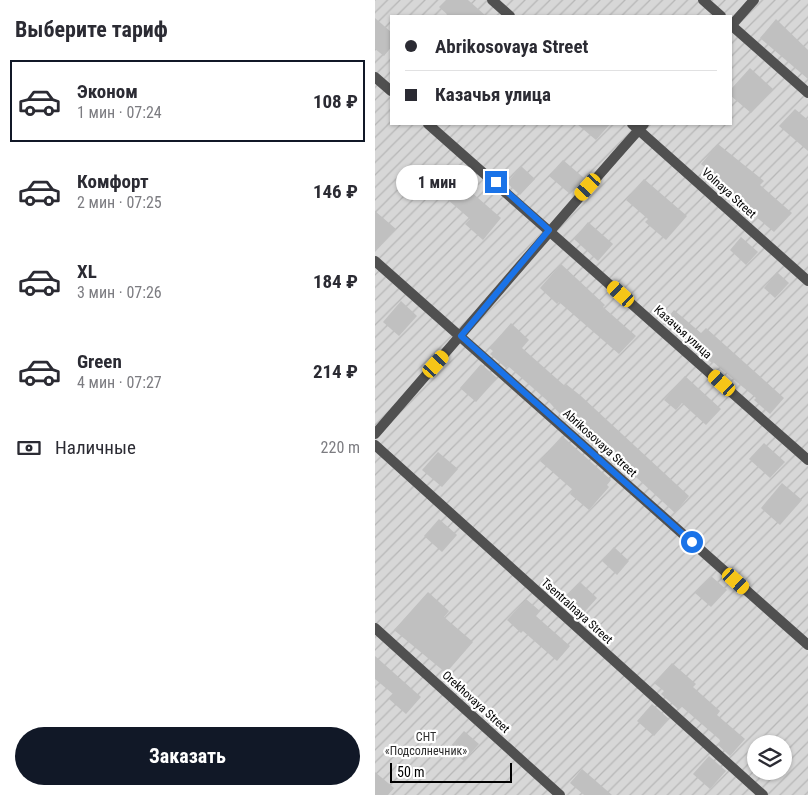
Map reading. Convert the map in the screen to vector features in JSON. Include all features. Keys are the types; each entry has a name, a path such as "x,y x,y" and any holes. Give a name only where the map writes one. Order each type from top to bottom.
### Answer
{"street":[{"path":"492,0 510,15"},
{"path":"703,0 720,15"},
{"path":"732,25 754,0"},
{"path":"732,27 808,93"},
{"path":"375,77 390,90"},
{"name":"Казачья улица","path":"430,125 808,460"},
{"path":"375,434 461,336 638,126"},
{"name":"Volnaya Street","path":"638,126 808,281"},
{"name":"Abrikosovaya Street","path":"375,261 808,645"},
{"name":"Tsentralnaya Street","path":"375,445 763,795"},
{"name":"Orekhovaya Street","path":"375,628 560,795"}],"green space":[{"name":"СНТ «Подсолнечник»","path":"375,0 808,0 808,795 375,795"}],"building":[{"path":"446,0 468,0 485,15 448,15 439,7"},
{"path":"375,18 390,31 390,48 384,56 375,49"},
{"path":"776,19 808,50 808,79 760,38"},
{"path":"750,68 773,89 751,113 732,97 732,88"},
{"path":"795,109 808,120 808,151 779,126"},
{"path":"578,125 609,125 596,140"},
{"path":"718,144 764,181 760,185 792,213 774,232 724,190 727,187 701,164"},
{"path":"563,160 584,178 570,194 549,176"},
{"path":"521,166 535,179 520,195 507,183"},
{"path":"458,170 475,186 470,191 501,218 483,240 465,224 470,219 439,192"},
{"path":"644,179 687,216 666,240 645,222 648,219 626,200"},
{"path":"375,211 396,229 375,252"},
{"path":"588,222 613,244 598,261 574,239"},
{"path":"741,237 758,252 746,265 730,250"},
{"path":"561,264 605,305 603,307 636,336 619,354 540,288"},
{"path":"777,272 789,283 775,298 764,288"},
{"path":"401,301 417,316 399,336 383,322"},
{"path":"674,310 701,333 706,328 784,398 770,414 754,400 756,398 663,323"},
{"path":"511,323 529,340 522,348 565,386 566,384 581,396 689,496 675,513 624,466 620,469 571,426 550,403 508,366 506,368 490,354 493,351 489,348"},
{"path":"481,364 497,378 476,402 460,388"},
{"path":"685,376 721,409 706,425 682,403 676,410 664,400"},
{"path":"562,436 611,480 607,485 609,487 589,510 570,494 573,490 540,461"},
{"path":"764,443 785,462 770,478 749,459"},
{"path":"438,452 458,469 442,487 422,470"},
{"path":"782,483 802,500 780,525 761,508"},
{"path":"439,519 457,535 442,552 424,536"},
{"path":"614,547 629,561 617,575 602,561"},
{"path":"711,576 727,590 711,607 695,593"},
{"path":"580,582 597,598 580,617 563,601"},
{"path":"428,592 449,611 444,617 473,642 446,673 394,630"},
{"path":"526,599 540,611 536,616 570,646 557,661 523,631 521,633 507,620"},
{"path":"375,656 421,697 406,714 389,699 393,694 375,679"},
{"path":"672,663 696,684 693,687 720,711 717,715 745,739 730,756 718,745 721,742 719,739 681,706 678,709 661,694 664,691 654,683"},
{"path":"652,704 669,719 654,736 637,721"},
{"path":"464,731 479,744 464,761 449,748"},
{"path":"709,756 726,771 710,789 693,774"},
{"path":"582,769 612,795 584,795 570,783"},
{"path":"375,772 394,788 388,795 375,795"}],"route":[{"path":"496,182 549,230 461,336 692,542"}]}
